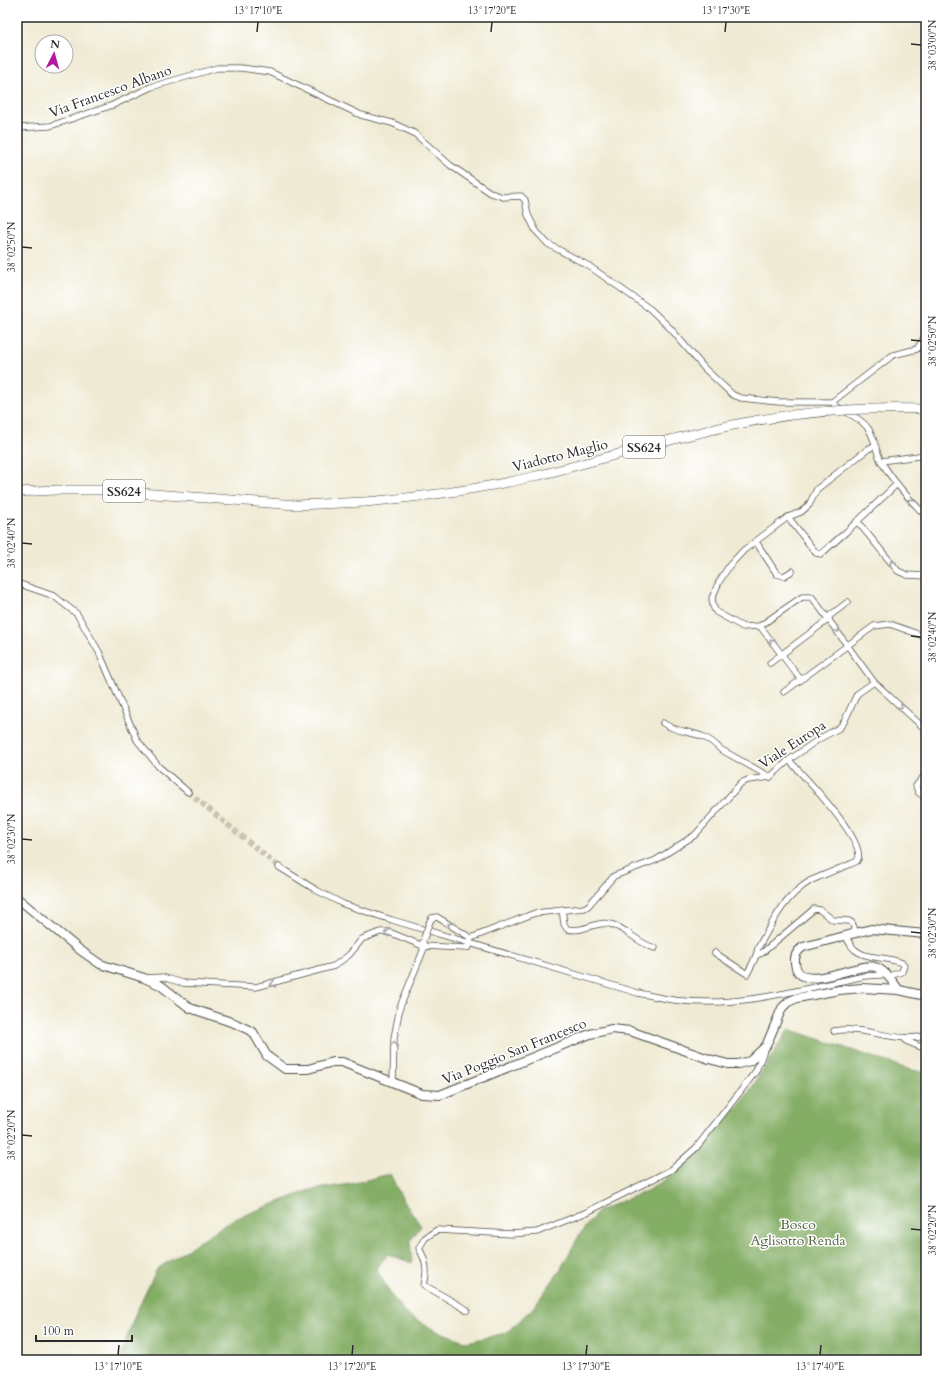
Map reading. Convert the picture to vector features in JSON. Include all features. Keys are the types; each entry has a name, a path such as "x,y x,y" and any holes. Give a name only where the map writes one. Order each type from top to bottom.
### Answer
{"main road":[{"name":"Viadotto Maglio","path":"17,492 102,490 296,505 364,502 430,496 474,489 539,475 692,434 751,421 814,412 853,409 926,409"}],"street":[{"name":"Via Francesco Albano","path":"17,128 50,126 113,105 151,86 217,68 241,68 270,72 361,115 392,123 414,133 450,165 491,193 503,197 521,196 525,200 528,215 536,230 548,244 589,266 650,309 670,328 705,369 733,395 741,398 779,402 832,402"},
{"path":"926,335 917,349 893,355 832,402 838,409 859,420 871,432 874,446 881,461 904,495 926,516"},
{"path":"874,446 868,449 817,489 809,505 801,512 788,517 744,550 729,566 719,582 712,601 714,609 726,619 744,627 760,626 802,597 807,596 814,598 874,682 926,730"},
{"path":"881,461 926,455"},
{"path":"788,517 818,554 846,532 897,484"},
{"path":"857,521 898,571 907,575 926,576"},
{"path":"756,542 777,574 784,576 792,571"},
{"path":"17,582 54,596 77,614 99,652 137,740 159,767 188,792"},
{"path":"770,664 848,602"},
{"path":"784,692 869,628 880,624 898,626 926,637"},
{"path":"760,626 801,680"},
{"name":"Viale Europa","path":"144,978 162,977 183,983 256,988 334,966 349,955 362,939 380,932 389,932 423,946 465,948 468,947 471,941 535,913 562,909 577,910 588,906 614,876 656,860 694,835 741,783 748,780 770,777 789,760 819,738 839,728 844,722 857,694 874,682"},
{"path":"663,723 675,728 702,735 714,742 720,749 770,777"},
{"path":"715,953 747,974 751,962 757,954 758,948 785,902 809,881 831,871 855,863 859,857 852,836 838,815 789,760"},
{"path":"926,774 916,786 918,792 926,798"},
{"path":"279,867 316,890 343,904 658,997 683,1001 727,1002 769,997 865,976 881,975"},
{"name":"Via Poggio San Francesco","path":"17,898 80,950 100,964 144,978 160,985 190,1008 234,1023 253,1032 267,1056 285,1069 308,1069 333,1062 342,1062 422,1094 434,1096 447,1094 597,1032 612,1029 630,1032 728,1064 738,1064 750,1061 766,1046 780,1012 792,999 839,990 862,988 899,990 926,996"},
{"path":"562,909 564,924 567,929 586,929 598,924 608,924 617,926 655,948"},
{"path":"757,954 762,953 814,909 820,910 833,920 849,921 852,923 856,932"},
{"path":"393,1082 394,1038 400,1007 423,951 424,938 430,921 432,918 437,917 471,941"},
{"path":"899,990 883,972 876,967 867,966 823,977 810,978 803,976 795,963 796,956 802,947 856,932 881,929 926,934"},
{"path":"846,935 848,944 857,952 877,959 902,963 904,965 902,972 892,975"},
{"path":"834,1031 843,1029 906,1038 926,1036"},
{"path":"906,1038 906,1041 913,1045 926,1049"},
{"path":"467,1310 424,1285 427,1274 424,1259 419,1248 425,1238 437,1230 512,1234 537,1232 587,1212 671,1170 696,1148 756,1071 766,1046"}],"green space":[{"name":"Bosco Aglisotto Renda","path":"789,1029 908,1069 926,1073 926,1360 119,1360 135,1315 157,1269 232,1220 310,1190 351,1184 390,1174 403,1200 421,1226 410,1241 412,1263 388,1254 376,1268 391,1295 407,1315 435,1330 467,1342 506,1333 532,1309 559,1272 580,1234 598,1211 649,1190 683,1168 708,1142 747,1095"}],"tunnel":[{"path":"188,792 279,867"}]}
